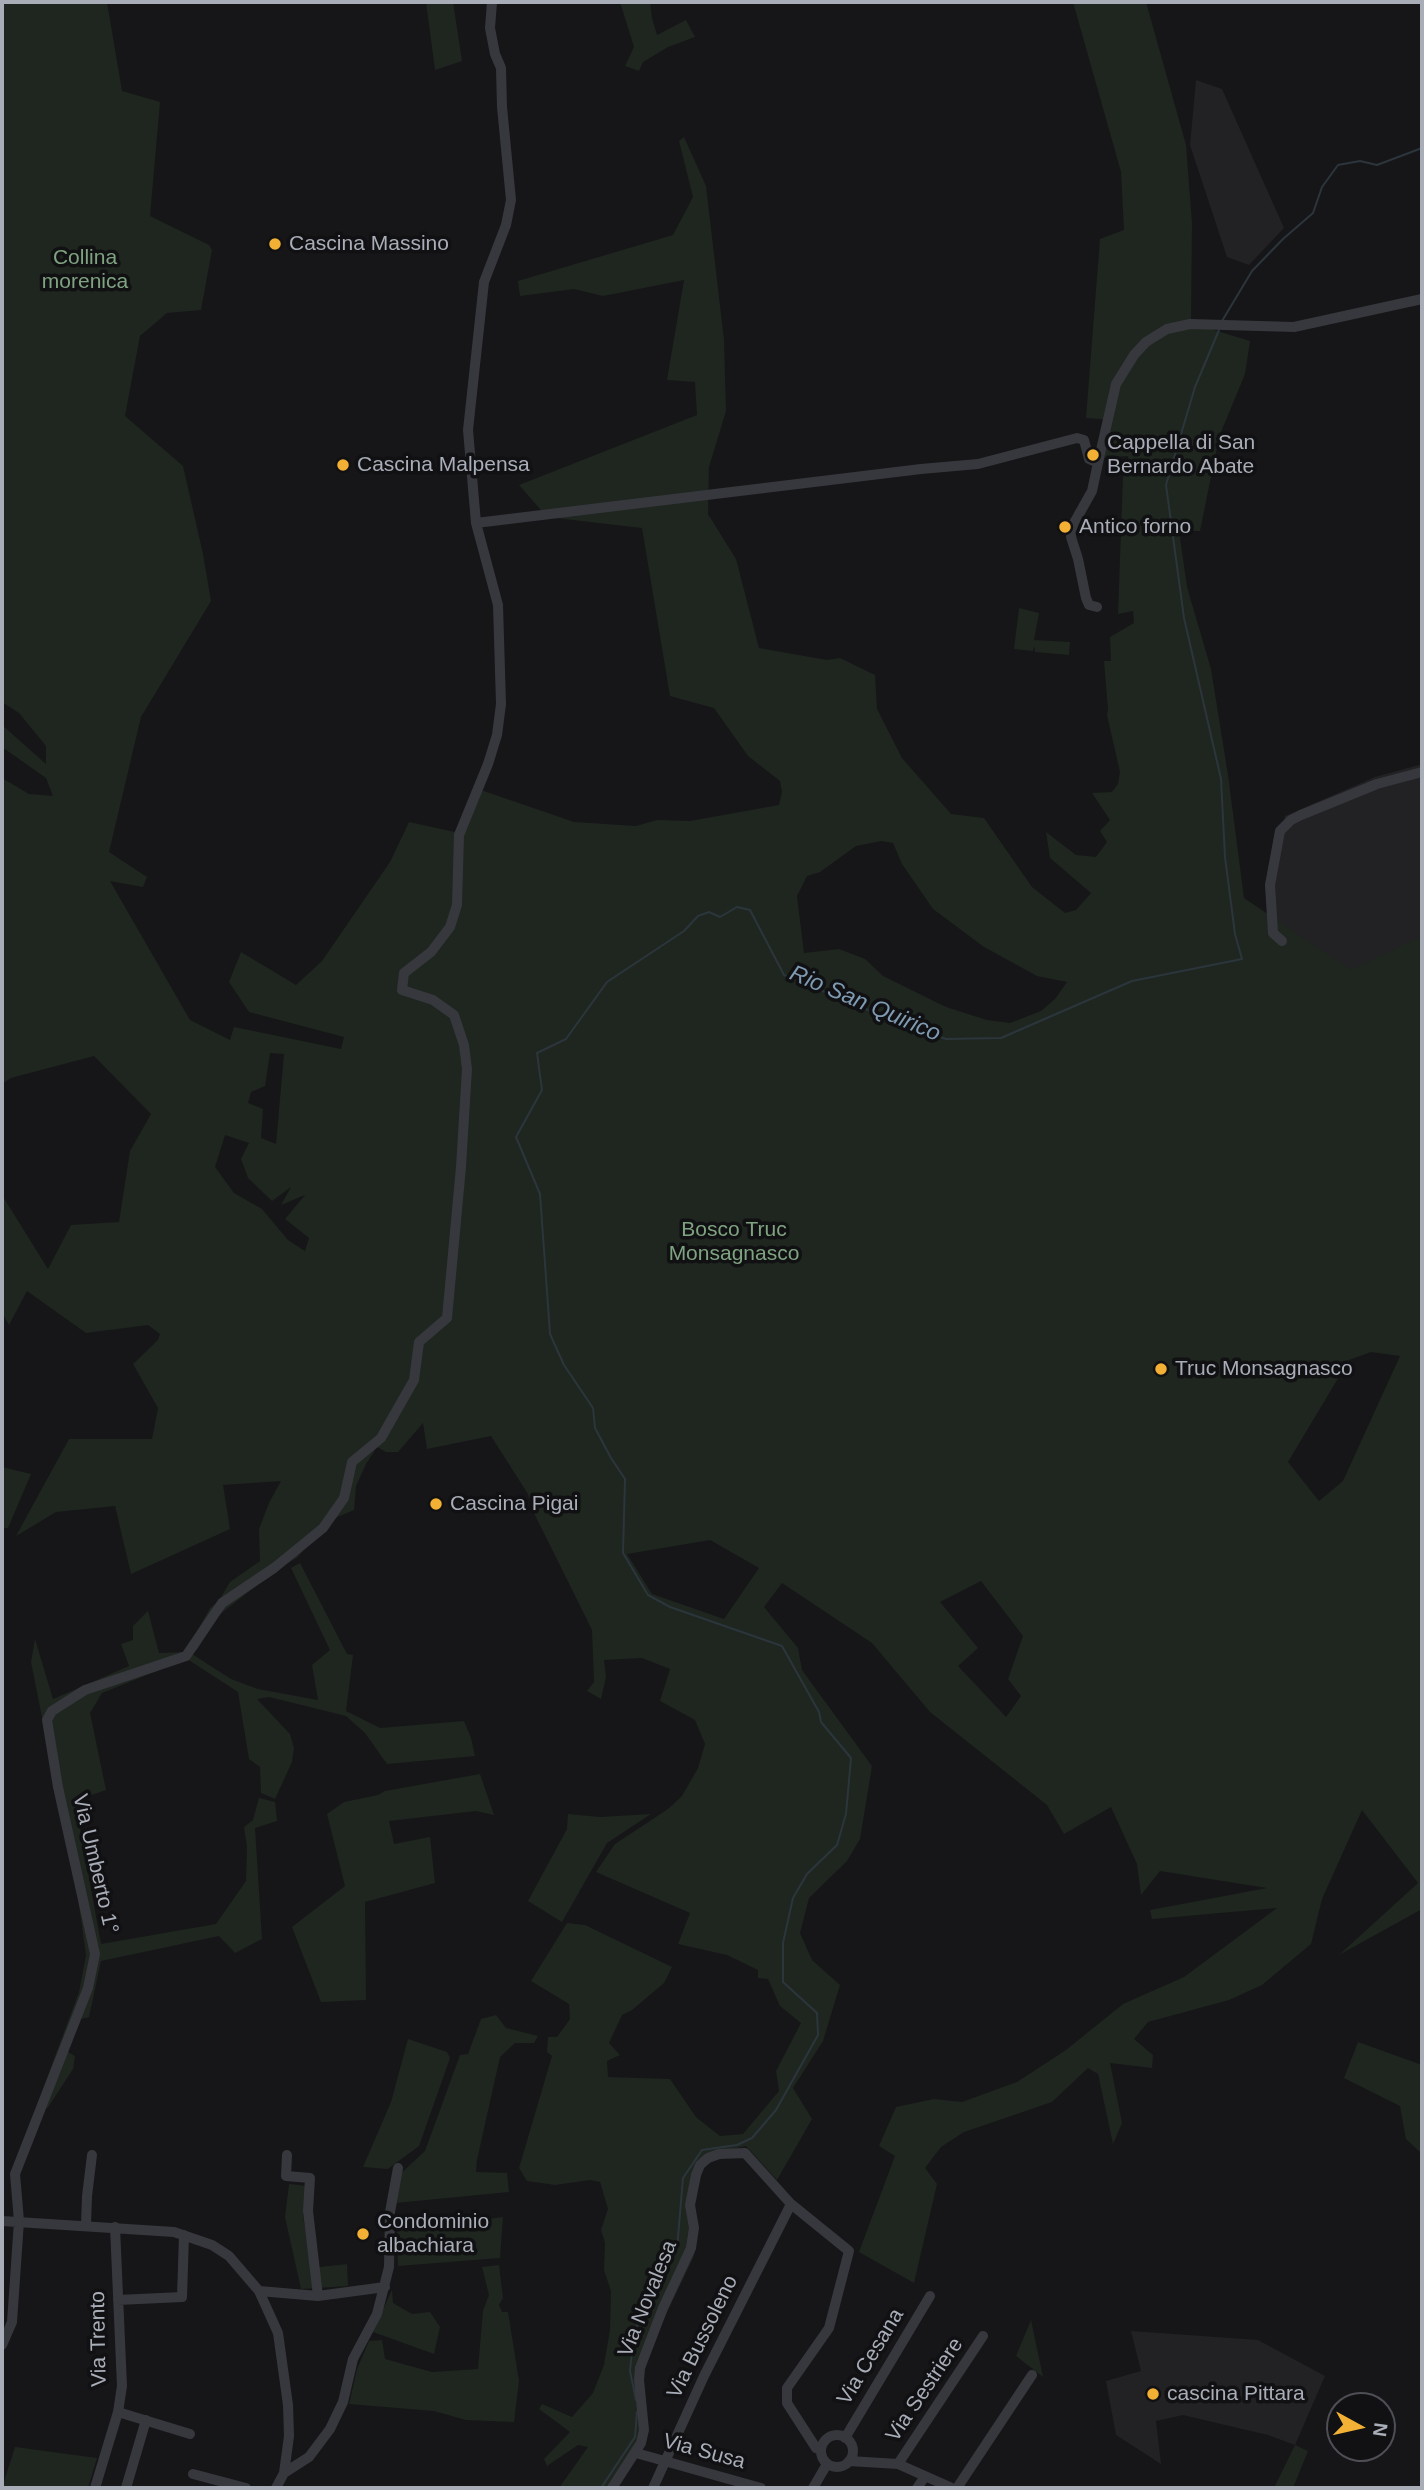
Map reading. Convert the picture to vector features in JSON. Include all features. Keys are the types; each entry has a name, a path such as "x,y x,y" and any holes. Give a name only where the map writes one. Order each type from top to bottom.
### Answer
{"street":[{"path":"492,2 490,28 501,68 510,200 506,225 484,282 472,383 468,430 476,523 921,468 978,464 1077,438 1084,440 1089,459 1098,463"},
{"path":"1097,607 1089,605 1086,598 1071,530 1092,491 1116,384 1134,355 1146,342 1167,329 1191,324 1294,327 1422,299"},
{"name":"Via Umberto 1°","path":"2,2343 12,2322 19,2221 15,2174 88,1988 95,1954 58,1787 47,1720 52,1711 85,1689 186,1656 222,1603 274,1568 323,1528 344,1498 352,1462 382,1438 414,1380 419,1342 447,1318 467,1069 464,1045 454,1015 433,1000 402,990 404,972 431,951 450,927 457,905 459,835 497,735 501,704 498,605 476,523"},
{"path":"1282,941 1273,933 1270,885 1280,831 1290,820 1301,815 1377,784 1422,772"},
{"name":"Via Novalesa","path":"612,2488 636,2454 644,2430 640,2368 663,2308 691,2248 694,2228 690,2205 700,2165 719,2154 745,2154 791,2204"},
{"path":"86,2225 92,2155"},
{"path":"287,2155 286,2176 310,2178 308,2211 318,2296"},
{"path":"284,2473 309,2457 330,2429 343,2402 353,2359 377,2314 389,2267 390,2212 398,2168"},
{"path":"791,2204 849,2251 829,2328 787,2388 787,2403 816,2448 821,2450"},
{"name":"Via Bussoleno","path":"653,2488 704,2376 791,2204"},
{"path":"2,2221 115,2227 184,2235 212,2245 229,2256 259,2291 272,2316 282,2352 289,2436 284,2473 276,2488"},
{"name":"Via Trento","path":"95,2488 118,2412 122,2386 115,2227"},
{"path":"118,2300 182,2297 184,2235"},
{"path":"259,2291 318,2296 385,2287"},
{"name":"Via Cesana","path":"845,2438 930,2296"},
{"name":"Via Sestriere","path":"898,2464 983,2336"},
{"path":"849,2461 852,2446 845,2438 835,2435 825,2440 821,2450 827,2464 836,2467 849,2461 898,2464 924,2478 955,2488 1032,2375"},
{"path":"118,2412 190,2434"},
{"path":"126,2488 146,2420"},
{"name":"Via Susa","path":"636,2454 761,2488"},
{"path":"813,2488 827,2464"},
{"path":"193,2474 246,2488"},
{"path":"917,2488 924,2478"}],"shaded area":[{"path":"1196,80 1222,89 1284,228 1249,265 1227,257 1190,145"},
{"path":"1422,765 1422,938 1351,978 1276,946 1272,877 1285,816 1375,777"},
{"path":"1131,2331 1258,2340 1325,2376 1295,2445 1268,2435 1183,2415 1156,2421 1161,2464 1116,2435 1106,2381 1141,2371"}],"green space":[{"name":"Bosco Truc Monsagnasco","path":"2,2 107,2 122,91 160,102 150,216 209,245 212,250 201,310 167,313 140,336 125,416 183,466 211,601 141,717 109,852 147,877 143,887 110,881 190,1020 230,1040 234,1027 341,1049 344,1037 249,1012 229,982 241,952 296,985 322,961 390,862 409,822 455,832 475,788 574,822 636,826 657,820 690,821 779,805 782,792 780,781 748,756 714,708 670,696 642,528 547,517 519,485 697,415 695,382 667,380 684,280 603,296 574,289 520,296 518,281 673,235 693,197 679,141 684,137 706,186 724,340 726,411 709,467 708,514 736,559 759,648 827,660 840,658 875,675 877,709 902,758 951,814 984,818 1032,887 1065,913 1076,910 1091,893 1050,858 1046,832 1076,855 1096,857 1107,842 1100,831 1110,820 1092,793 1112,792 1118,784 1120,772 1107,715 1104,661 1111,661 1110,637 1134,623 1133,611 1118,614 1123,476 1130,474 1128,456 1104,458 1112,420 1086,418 1100,239 1124,230 1121,172 1073,2 1146,2 1186,145 1192,223 1191,323 1250,341 1245,374 1219,437 1200,531 1179,531 1187,587 1211,669 1244,898 1351,970 1422,936 1422,1909 1339,1955 1418,1883 1362,1810 1322,1899 1311,1944 1262,1985 1229,2000 1148,2022 1134,2039 1153,2055 1152,2068 1110,2063 1122,2123 1113,2144 1098,2074 1088,2068 1052,2102 964,2132 941,2147 925,2168 937,2184 914,2283 859,2252 895,2156 879,2146 896,2107 934,2099 962,2102 1017,2082 1066,2050 1123,2004 1184,1977 1277,1908 1152,1919 1150,1910 1267,1888 1160,1871 1141,1895 1137,1864 1111,1807 1064,1834 1047,1805 930,1712 872,1643 782,1583 764,1607 798,1648 802,1670 872,1766 860,1839 847,1861 809,1898 800,1933 812,1960 840,1985 823,2041 793,2088 812,2119 777,2180 746,2146 706,2155 693,2204 699,2227 694,2256 660,2327 641,2379 646,2431 614,2488 559,2488 588,2447 578,2445 547,2466 544,2459 570,2432 539,2409 542,2404 572,2417 593,2393 604,2365 610,2330 611,2291 604,2270 605,2243 601,2230 608,2209 600,2182 590,2180 555,2185 527,2181 519,2168 552,2056 547,2052 548,2037 557,2037 570,2019 569,2004 531,1981 567,1923 585,1925 672,1967 664,1983 622,2015 609,2043 620,2055 607,2061 608,2077 670,2079 696,2117 720,2136 743,2134 779,2091 776,2071 801,2023 780,2006 768,1979 758,1978 758,1970 727,1955 678,1944 690,1913 596,1872 615,1844 668,1809 682,1796 698,1768 705,1744 695,1720 660,1701 670,1669 642,1658 604,1660 606,1677 601,1699 587,1691 594,1682 592,1630 535,1515 528,1494 491,1436 427,1449 423,1423 398,1452 386,1452 377,1447 356,1486 354,1510 335,1518 298,1557 275,1571 219,1615 197,1650 189,1646 210,1608 218,1602 230,1582 260,1561 259,1529 281,1481 223,1485 230,1529 131,1574 115,1506 56,1512 16,1536 69,1439 152,1439 158,1408 133,1364 158,1340 160,1334 148,1325 86,1333 27,1291 9,1325 2,1313 2,1195 48,1269 71,1225 119,1222 130,1151 151,1114 94,1056 11,1078 2,1084 2,778 29,794 53,796 46,778 2,747 2,725 46,764 46,746 19,713 2,702","holes":["881,841 893,843 902,864 933,909 984,947 1037,976 1067,982 1055,999 1041,1011 1010,1023 987,1020 946,1007 883,976 865,959 839,949 804,953 797,896 807,876 820,872 856,846","270,1053 284,1054 276,1144 261,1138 263,1109 248,1103 251,1092 265,1086","225,1135 249,1143 241,1159 248,1178 272,1201 291,1187 281,1205 305,1195 285,1219 309,1238 305,1251 288,1240 262,1209 234,1193 215,1167","1371,1352 1400,1356 1343,1481 1319,1501 1288,1462 1349,1360","710,1540 759,1568 724,1619 652,1594 627,1554","981,1581 1023,1636 1008,1679 1021,1696 1006,1717 958,1666 978,1648 940,1602"]},
{"path":"426,2 453,2 462,61 435,70"},
{"path":"620,2 650,2 657,35 686,20 695,37 668,47 643,62 639,71 625,66 634,47"},
{"path":"1019,608 1039,613 1034,640 1070,642 1069,655 1035,652 1034,646 1033,651 1014,649"},
{"path":"2,1467 31,1474 8,1528 2,1528"},
{"path":"300,1563 347,1654 353,1655 346,1711 380,1728 464,1721 475,1756 387,1764 365,1733 346,1716 269,1697 257,1699 290,1734 294,1748 292,1762 275,1799 261,1793 260,1767 249,1759 238,1692 187,1659 102,1693 90,1713 106,1790 86,1797 77,1812 101,1944 216,1924 246,1881 247,1847 244,1827 253,1820 259,1798 275,1802 277,1821 255,1828 262,1939 235,1953 219,1936 101,1961 89,2017 77,2020 68,2052 75,2056 73,2069 47,2109 41,2094 79,1992 86,1955 78,1898 31,1662 35,1639 53,1699 129,1666 121,1644 133,1640 133,1626 148,1611 159,1653 189,1652 231,1679 258,1689 318,1700 312,1665 330,1650 291,1568"},
{"path":"480,1774 494,1815 476,1811 389,1821 394,1844 430,1837 435,1883 365,1902 366,2000 321,2002 292,1927 345,1886 327,1814 344,1802 385,1791"},
{"path":"568,1814 600,1817 651,1814 607,1843 562,1922 528,1901 567,1829"},
{"path":"496,2015 506,2028 538,2036 534,2043 515,2043 500,2057 477,2160 476,2172 507,2173 509,2192 395,2203 399,2175 425,2151 460,2055 468,2054 481,2019"},
{"path":"408,2039 447,2052 450,2058 419,2146 388,2169 363,2167 391,2102"},
{"path":"1358,2042 1422,2065 1422,2154 1406,2139 1400,2106 1344,2078"},
{"path":"289,2184 307,2186 303,2215 311,2268 347,2264 348,2286 301,2289 285,2217"},
{"path":"423,2216 439,2225 503,2217 500,2258 398,2266 397,2219"},
{"path":"499,2265 503,2298 499,2305 502,2312 508,2312 519,2381 514,2422 466,2420 434,2411 349,2404 357,2369 369,2341 382,2340 385,2359 432,2372 478,2369 483,2311 489,2295 482,2267"},
{"path":"392,2290 393,2303 412,2314 430,2312 440,2327 434,2354 373,2332"},
{"path":"1031,2320 1043,2377 1016,2356"},
{"path":"1295,2445 1308,2451 1293,2488 1274,2488"},
{"path":"15,2447 97,2458 88,2488 2,2488"}],"waterway":[{"name":"Rio San Quirico","path":"1222,321 1252,271 1313,213 1322,187 1338,165 1360,161 1377,165 1422,148"},
{"name":"Rio San Quirico","path":"636,2400 630,2371 634,2332 653,2290 677,2249 683,2178 702,2150 737,2145 752,2138 776,2110 818,2035 817,2013 783,1982 783,1943 793,1898 807,1874 837,1845 846,1814 851,1758 821,1722 819,1712 782,1646 670,1607 648,1595 623,1553 625,1479 595,1428 593,1408 564,1365 550,1334 540,1194 516,1137 542,1090 537,1053 566,1039 607,982 684,931 698,916 709,912 720,917 737,907 750,910 784,975 946,1039 1001,1038 1132,981 1242,959 1235,934 1225,857 1221,779 1184,618 1166,485 1195,387 1219,330"},
{"path":"601,2488 635,2437 637,2412"}],"place":[{"name":"Cascina Massino","path":"275,244"},
{"name":"Cappella di San Bernardo Abate","path":"1093,455"},
{"name":"Cascina Malpensa","path":"343,465"},
{"name":"Antico forno","path":"1065,527"},
{"name":"Truc Monsagnasco","path":"1161,1369"},
{"name":"Cascina Pigai","path":"436,1504"},
{"name":"Condominio albachiara","path":"363,2234"},
{"name":"cascina Pittara","path":"1153,2394"}],"park label":[{"name":"Collina morenica","path":"85,270"}]}
